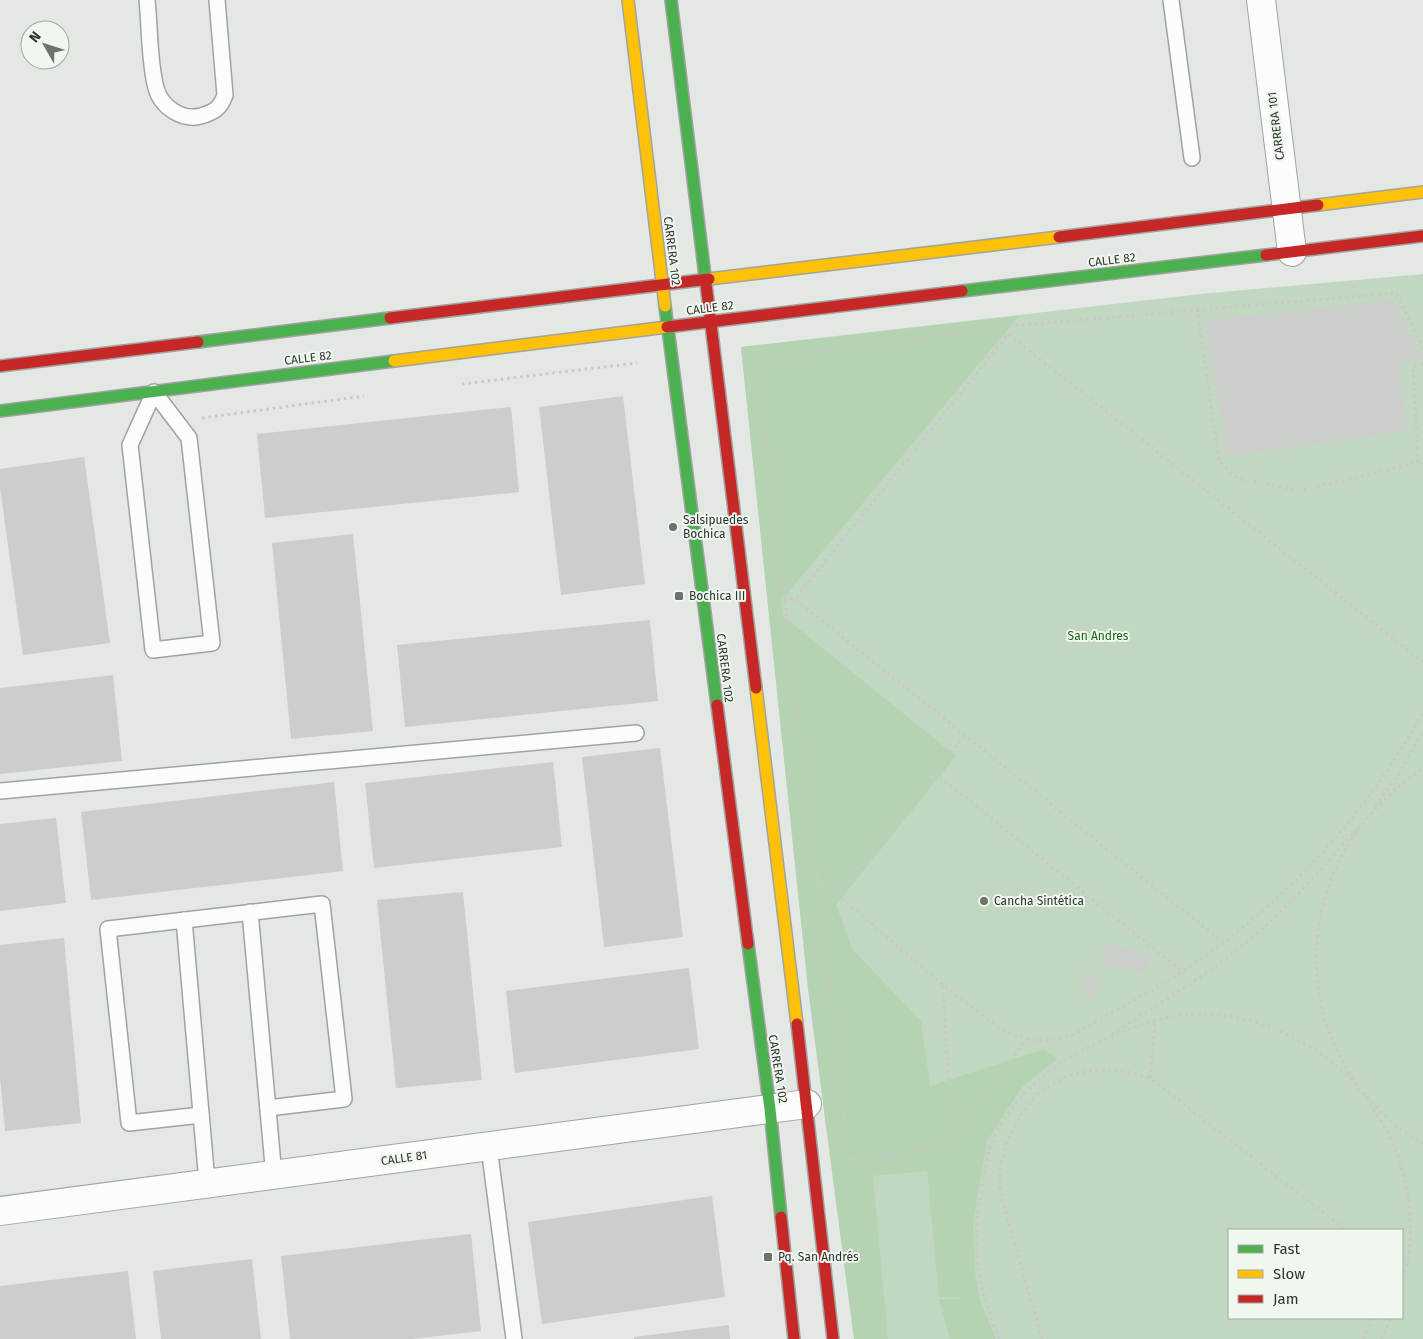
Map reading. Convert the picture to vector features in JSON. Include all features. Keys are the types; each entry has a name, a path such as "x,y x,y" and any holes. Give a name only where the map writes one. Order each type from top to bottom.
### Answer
{"street":[{"name":"CARRERA 102","path":"628,0 667,327 770,1109 794,1339"},
{"name":"CARRERA 102","path":"671,0 807,1104 833,1339"},
{"name":"CARRERA 101","path":"1261,0 1292,252"},
{"path":"0,366 154,352 662,285 1423,192"},
{"name":"CALLE 82","path":"0,411 154,387 1423,236"},
{"name":"CALLE 81","path":"0,1211 207,1182 274,1176 807,1104"}],"lane":[{"path":"147,0 156,89 168,109 196,117 214,112 222,105 225,95 216,0"},
{"path":"1172,0 1192,158"},
{"path":"154,387 189,438 212,643 152,650 130,445 154,387"},
{"path":"0,791 636,733"},
{"path":"201,1115 129,1123 108,928 322,904 344,1099 268,1108"},
{"path":"250,912 274,1176"},
{"path":"184,920 207,1182"},
{"path":"488,1147 514,1339"}],"path":[{"path":"1026,1039 952,1147 849,1159 757,359 1010,326 1396,292 1423,348"},
{"path":"1197,309 1219,460 1236,478 1300,491 1418,462 1423,464"},
{"path":"795,599 1008,334 1423,662"},
{"path":"455,385 637,362"},
{"path":"1418,462 1413,366 1423,364"},
{"path":"177,421 368,396"},
{"path":"784,599 795,599 1224,943"},
{"path":"817,877 943,985 998,1027 1026,1039 1057,1039 1075,1034 1183,972 1224,943 1291,886 1331,843 1373,792 1423,712"},
{"path":"1403,1281 1407,1267 1411,1236 1410,1205 1403,1173 1387,1131 1338,1053 1323,1014 1317,972 1318,929 1328,888 1345,849 1398,775 1423,731"},
{"path":"836,894 965,735"},
{"path":"999,1339 989,1314 977,1269 976,1222 992,1141 1006,1117 1026,1091 1060,1063 1103,1040 1193,983 1240,947 1311,881 1370,814 1400,784 1423,769"},
{"path":"935,773 1183,972"},
{"path":"943,985 952,1147"},
{"path":"1103,1040 1128,1029 1185,1015 1217,1015 1239,1018 1274,1028 1300,1040 1331,1061 1394,1125 1423,1144"},
{"path":"1150,1078 1156,1022"},
{"path":"1042,1339 1000,1192 1000,1166 1008,1140 1020,1116 1037,1094 1066,1076 1094,1070 1120,1070 1150,1078 1345,1229"},
{"path":"888,1155 888,1162"},
{"path":"1364,1339 1370,1319"},
{"path":"1381,1339 1390,1319"}],"green space":[{"name":"San Andres","path":"1423,274 1423,1339 854,1339 808,988 741,347 1201,294"},
{"path":"1019,316 781,601 783,616 956,756 836,905 853,950 921,1021 930,1086 1044,1049 1057,1059 1022,1087 987,1141 973,1222 975,1272 980,1300 996,1339 950,1339 939,1299 967,1299 939,1297 927,1171 873,1176 888,1339 854,1339 808,988 741,347"}],"building":[{"path":"1393,300 1423,358 1400,365 1407,431 1228,456 1204,321"},
{"path":"623,396 645,584 561,595 539,407"},
{"path":"511,407 519,492 265,518 257,434"},
{"path":"84,457 110,643 23,655 0,487 0,469"},
{"path":"353,534 373,731 291,739 272,543"},
{"path":"650,620 658,701 405,727 397,645"},
{"path":"113,675 122,761 0,774 0,688"},
{"path":"660,748 683,937 604,947 582,757"},
{"path":"553,762 562,847 374,868 365,783"},
{"path":"334,782 343,871 91,900 81,812"},
{"path":"56,818 66,903 0,911 0,824"},
{"path":"463,892 482,1080 396,1088 377,900"},
{"path":"64,938 81,1123 5,1131 0,1077 0,945"},
{"path":"1105,944 1150,954 1146,973 1101,964"},
{"path":"689,968 699,1049 515,1073 506,991"},
{"path":"1087,974 1099,978 1093,997 1081,993"},
{"path":"712,1196 725,1297 542,1324 528,1222"},
{"path":"471,1234 481,1331 411,1339 290,1339 281,1256"},
{"path":"252,1259 261,1339 161,1339 153,1271"},
{"path":"128,1271 136,1339 0,1339 0,1286"},
{"path":"729,1325 730,1339 634,1339 634,1337"}],"traffic: fast":[{"path":"671,0 706,284"},
{"path":"962,291 1266,255"},
{"path":"665,306 717,705"},
{"path":"198,342 390,318"},
{"path":"0,411 394,361"},
{"path":"748,944 770,1109 781,1217"}],"traffic: slow":[{"path":"628,0 665,306"},
{"path":"1318,205 1423,192"},
{"path":"709,279 1059,237"},
{"path":"394,361 667,327"},
{"path":"756,688 797,1024"}],"traffic: jam":[{"path":"1059,237 1318,205"},
{"path":"1266,255 1423,236"},
{"path":"390,318 709,279"},
{"path":"706,284 756,688"},
{"path":"667,327 962,291"},
{"path":"0,366 198,342"},
{"path":"717,705 748,944"},
{"path":"797,1024 833,1339"},
{"path":"781,1217 794,1339"}],"place":[{"name":"Salsipuedes Bochica","path":"673,527"},
{"name":"Bochica III","path":"679,596"},
{"name":"Cancha Sintética","path":"984,901"},
{"name":"Pq. San Andrés","path":"768,1257"}]}
